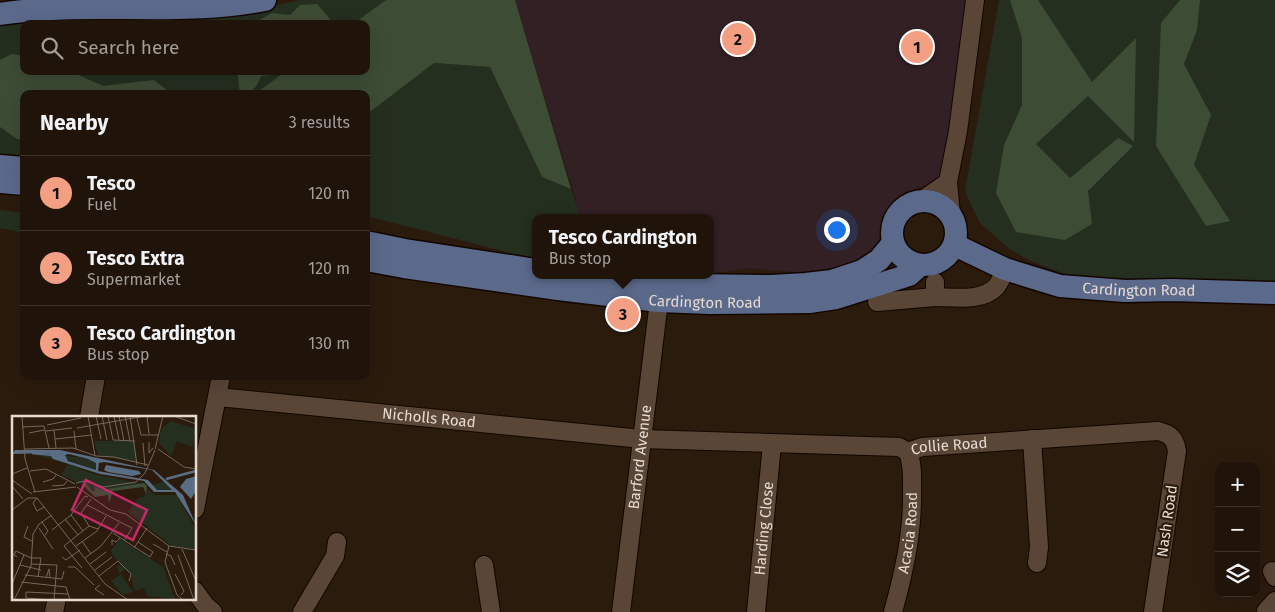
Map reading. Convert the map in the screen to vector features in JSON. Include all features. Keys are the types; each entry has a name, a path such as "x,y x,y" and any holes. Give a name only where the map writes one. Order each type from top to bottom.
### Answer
{"main road":[{"path":"0,14 27,10 66,8 152,9 210,7 265,0"},
{"path":"0,166 20,168"},
{"path":"0,182 20,184"},
{"path":"952,218 957,232 955,245 947,256 935,264 920,265 909,262 900,255 893,243 892,229 894,221 906,206 921,201 938,204 952,218 996,264"},
{"path":"370,243 532,269"},
{"name":"Cardington Road","path":"620,279 688,285 772,286 832,281 862,271 879,260 893,243"},
{"name":"Cardington Road","path":"955,245 996,264 1060,286 1088,289 1275,293"},
{"name":"Cardington Road","path":"370,261 490,280 659,302 773,303 809,302 836,298 909,275 920,265"}],"street":[{"path":"952,218 948,182 958,131 975,0"},
{"path":"921,201 948,182"},
{"path":"877,302 935,290 963,297 987,294 997,286 996,264"},
{"name":"Barford Avenue","path":"621,612 659,302"},
{"path":"89,416 95,380"},
{"path":"196,504 220,380"},
{"name":"Nicholls Road","path":"218,397 642,439"},
{"name":"Collie Road","path":"642,439 900,447 908,452 922,446 1158,431 1168,433"},
{"name":"Nash Road","path":"1154,612 1177,451 1175,440 1168,433"},
{"path":"1032,439 1039,547 1038,563"},
{"name":"Harding Close","path":"756,612 772,444"},
{"name":"Acacia Road","path":"893,612 910,541 912,462 908,452"},
{"path":"302,612 335,556 336,542"},
{"path":"484,565 491,612"},
{"path":"196,592 205,605 214,612"}],"shaded area":[{"path":"515,0 967,0 944,172 930,185 917,187 883,222 881,244 876,253 850,266 817,274 749,268 714,274 714,214 580,214"}],"green space":[{"path":"300,0 405,0 370,22 370,20 45,20 250,11"},
{"path":"386,0 515,0 571,189 542,177 490,67 434,63 370,112 370,90 260,90 281,75 370,75 370,20 358,20"},
{"path":"999,0 1275,0 1275,282 1088,279 1059,272 1029,260 1008,248 979,222 965,191"},
{"path":"1010,0 1038,0 1092,82 1136,38 1134,142 1088,96 1036,144 1070,178 1118,138 1133,146 1088,191 1092,224 1065,240 1016,232 996,193 1004,145 1022,105 1022,38"},
{"path":"1180,0 1200,0 1197,30 1184,64 1211,115 1194,165 1230,221 1206,226 1156,146 1161,23"},
{"path":"317,4 330,20 259,20 272,13 290,15 300,5"},
{"path":"20,21 20,75 297,75 276,90 20,90 20,156 0,154 0,22"},
{"path":"12,54 20,55 20,75 79,75 103,86 154,80 167,90 20,90 20,139 17,139 0,127 0,60"},
{"path":"434,63 490,67 542,177 571,189 580,214 532,214 532,258 370,217 370,112"},
{"path":"237,75 272,75 261,76 252,90 240,90"},
{"path":"0,210 20,212 20,232 0,228"}],"place":[{"name":"Tesco Extra","path":"738,39"},
{"name":"Tesco","path":"917,47"},
{"name":"Tesco Cardington","path":"623,314"}]}
